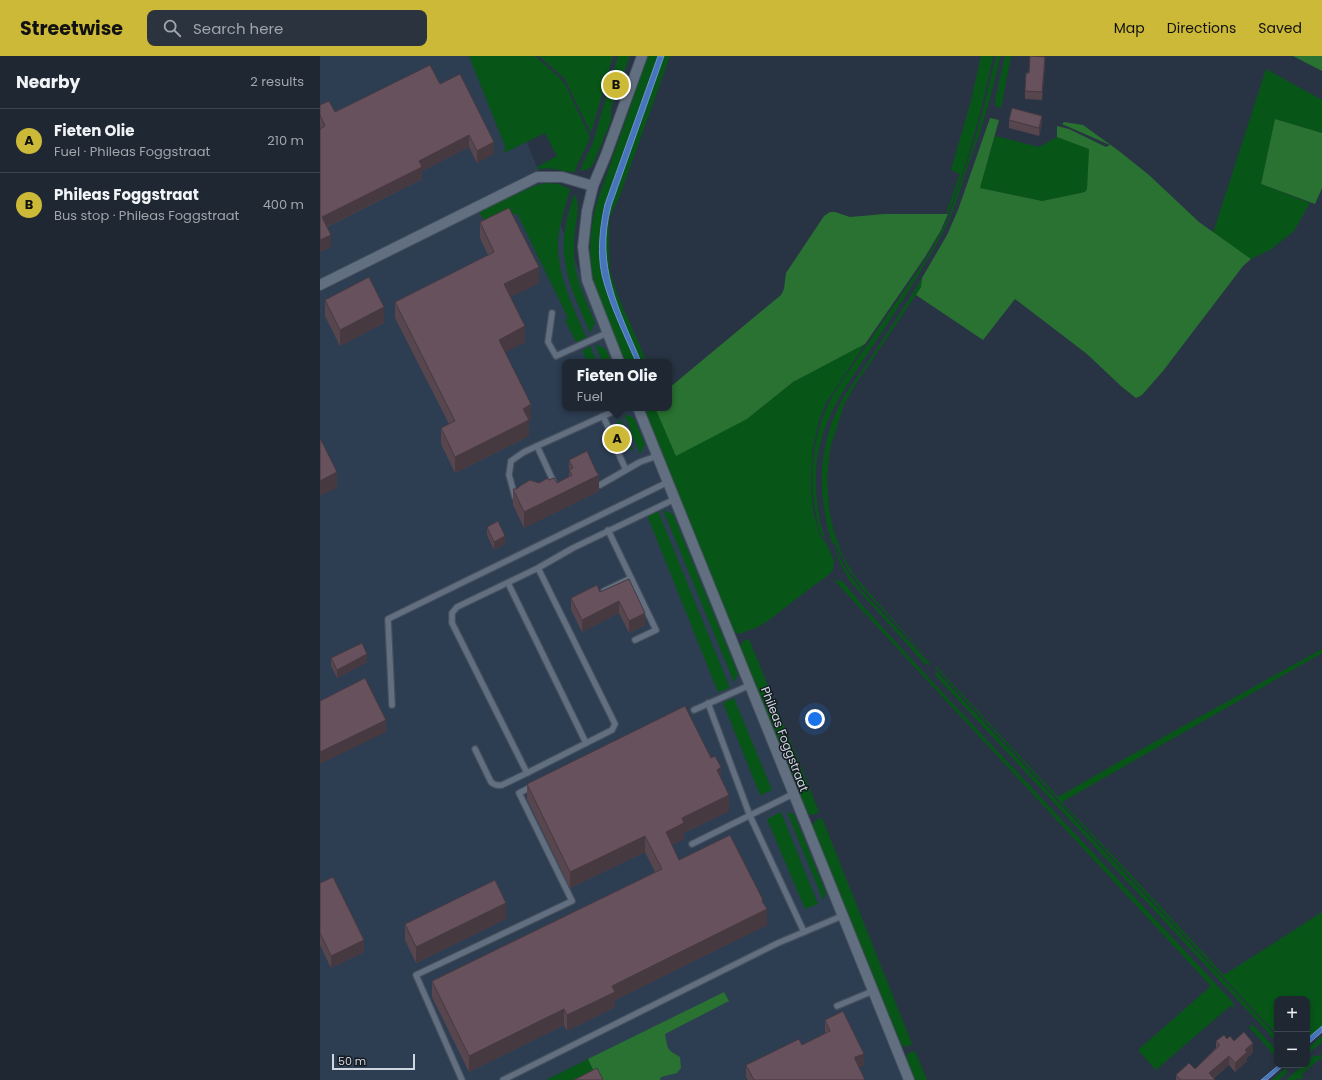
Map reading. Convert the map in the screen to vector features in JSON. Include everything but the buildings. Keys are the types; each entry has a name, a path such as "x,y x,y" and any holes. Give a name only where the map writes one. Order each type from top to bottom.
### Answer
{"street":[{"path":"618,359 587,280 583,247 587,211 593,186 609,148 642,56"},
{"path":"320,285 537,177 562,177 593,186"},
{"name":"Phileas Foggstraat","path":"639,411 909,1080"}],"lane":[{"path":"552,313 548,342 556,356 608,333"},
{"path":"516,501 509,475 511,461 524,452 614,411"},
{"path":"603,416 608,430"},
{"path":"537,446 556,485"},
{"path":"616,448 626,470"},
{"path":"600,485 640,462 657,456"},
{"path":"392,705 388,620 668,482"},
{"path":"526,773 452,623 451,618 454,609 538,568 608,530 674,499"},
{"path":"608,530 656,630 635,640"},
{"path":"475,749 491,782 493,784 502,785 612,730 615,724 538,568"},
{"path":"602,592 631,578"},
{"path":"508,583 586,743"},
{"path":"694,710 750,685"},
{"path":"708,703 750,816 804,932"},
{"path":"462,1080 416,975 572,901 519,793 539,783"},
{"path":"692,844 793,794"},
{"path":"503,1080 778,943 842,916"},
{"path":"836,1006 873,991"}],"shaded area":[{"path":"320,56 492,56 615,359 562,359 562,411 636,411 904,1080 320,1080"}],"green space":[{"path":"469,56 535,56 561,79 566,86 590,137 575,172 547,168 538,170 537,167 557,156 545,133 504,153 505,146"},
{"path":"539,56 613,56 591,133 565,79"},
{"path":"618,56 630,56 611,108 611,121 593,164 590,168 582,171 584,160 592,146"},
{"path":"648,56 658,56 605,204 600,240 600,266 605,286 617,319 635,359 624,359 594,283 590,256 596,205"},
{"path":"664,56 670,56 620,195 609,219 610,271 618,296 646,359 640,359 612,286 606,248 607,228 611,206"},
{"path":"981,56 993,56 974,136 962,175 947,214 948,207 960,174 951,170 971,101"},
{"path":"996,56 1000,56 989,100 956,204 946,227 917,277 843,391 828,420 818,452 816,470 816,496 820,523 825,538 821,534 818,527 813,486 814,452 822,420 828,404 836,390 926,259 948,219 973,146"},
{"path":"1005,56 1011,56 1001,108 996,106 995,100"},
{"path":"1293,56 1322,56 1322,71"},
{"path":"1266,69 1322,100 1322,133 1275,119 1261,184 1310,203 1294,231 1270,250 1251,259 1213,233"},
{"path":"990,118 999,120 980,188 1042,201 1085,192 1087,189 1089,149 1057,137 1057,126 1069,129 1106,147 1110,145 1062,124 1064,122 1083,125 1119,151 1149,175 1199,222 1251,259 1243,266 1163,371 1142,395 1136,398 1087,354 1015,299 983,340 916,295 921,287 922,278 947,235 958,210"},
{"path":"1275,119 1322,133 1322,188 1315,204 1261,184"},
{"path":"995,136 1039,147 1057,137 1088,148 1087,189 1085,192 1042,201 980,188"},
{"path":"546,183 558,184 570,189 559,232 558,246 564,281 586,337 581,341 576,342 565,320 568,318 517,213 489,227 479,212 534,186"},
{"path":"574,195 577,199 578,208 574,239 575,266 582,291 595,323 590,333 569,280 564,253 565,228"},
{"path":"830,212 835,212 850,217 884,214 948,214 941,230 925,257 865,344 793,382 747,419 676,456 656,411 672,411 672,386 781,295 784,289 786,273 824,216"},
{"path":"922,278 921,287 855,385 844,405 830,449 827,478 829,510 834,532 843,557 856,578 932,663 861,587 848,569 834,543 832,543 824,511 822,495 825,447 829,431 838,408 850,387"},
{"path":"595,344 606,349 610,359 601,359"},
{"path":"865,344 826,403 819,420 812,452 811,487 813,511 820,536 826,543 834,561 833,570 825,578 769,620 758,627 739,634 734,632 645,411 667,411 747,419 793,382"},
{"path":"590,346 596,359 586,359 582,351"},
{"path":"624,414 634,418 645,444 640,454"},
{"path":"620,418 633,451 626,448 617,426"},
{"path":"663,510 673,514 738,674 734,682"},
{"path":"658,511 730,688 718,692 647,515"},
{"path":"833,546 847,571 861,590 931,665 925,664 850,581"},
{"path":"834,580 844,583 862,605 926,675 1233,1003 1233,1009 1230,1006 1156,1070 1138,1050 1211,986"},
{"path":"749,639 819,812 812,815 807,813 740,647 742,642"},
{"path":"1322,649 1322,653 1062,802 1224,975 1322,912 1322,1026 1310,1036 1310,996 1274,996 1274,1032 935,667 936,666 1058,797"},
{"path":"935,670 1274,1034 1274,1039 936,676"},
{"path":"734,698 772,790 760,795 723,703"},
{"path":"781,812 818,904 805,909 767,819"},
{"path":"787,812 794,814 826,893 823,900"},
{"path":"822,818 912,1044 906,1047 901,1045 812,826 815,821"},
{"path":"724,992 729,1001 665,1034 668,1048 680,1057 681,1068 677,1073 661,1077 660,1080 598,1080 588,1059"},
{"path":"1253,1025 1274,1048 1274,1055 1249,1027"},
{"path":"1322,1036 1322,1042 1310,1052 1310,1046"},
{"path":"915,1051 927,1080 915,1080 906,1058 908,1053"},
{"path":"1314,1055 1316,1057 1322,1055 1322,1057 1310,1067 1310,1059"},
{"path":"588,1059 598,1080 546,1080"},
{"path":"1287,1068 1286,1071 1288,1072 1279,1080 1272,1080"},
{"path":"1300,1068 1309,1068 1301,1075 1303,1077 1300,1080 1298,1078 1295,1080 1286,1080"}],"water":[{"path":"658,56 664,56 611,206 607,228 606,248 612,287 640,359 635,359 617,319 602,275 600,266 600,240 605,204"},
{"path":"1322,1026 1322,1032 1310,1042 1310,1036"},
{"path":"1275,1068 1281,1068 1267,1080 1261,1080"}],"place":[{"name":"Phileas Foggstraat","path":"616,85"},
{"name":"Fieten Olie","path":"617,439"}]}
